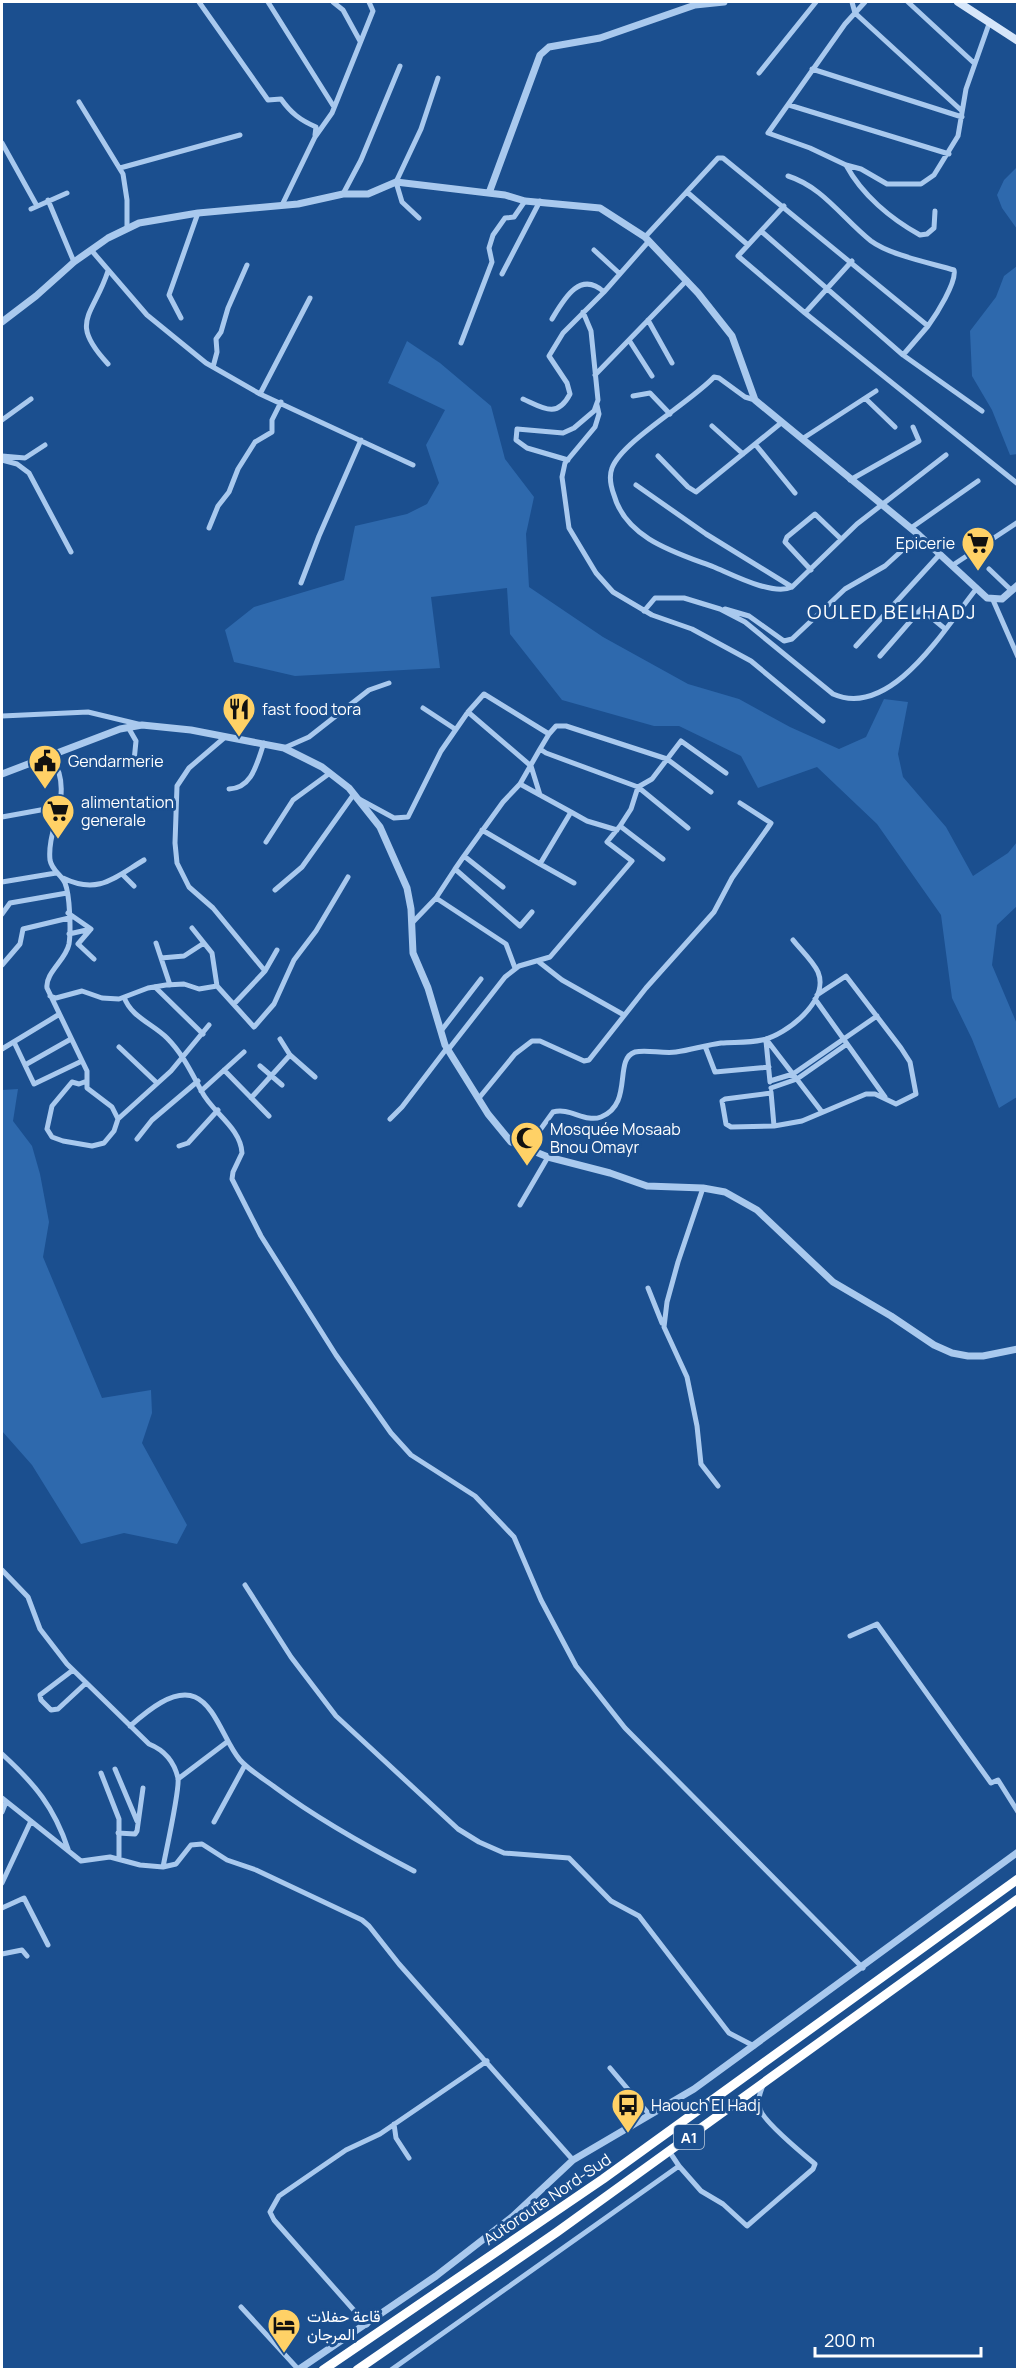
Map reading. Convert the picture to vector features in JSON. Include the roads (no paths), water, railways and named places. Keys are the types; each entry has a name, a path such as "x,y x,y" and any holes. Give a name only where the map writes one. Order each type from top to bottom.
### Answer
{"highway":[{"name":"Autoroute Nord-Sud","path":"323,2370 603,2179 1017,1879"},
{"name":"Autoroute Nord-Sud","path":"357,2370 669,2151 1017,1899"}],"main road":[{"path":"958,2 1017,41"}],"street":[{"path":"199,2 268,100 281,99 289,111 301,121 316,127 315,137"},
{"path":"268,2 334,107"},
{"path":"333,2 343,10 360,41"},
{"path":"282,205 315,137 334,107 373,11 369,2"},
{"path":"489,193 540,55 549,47 600,38 695,5 724,2"},
{"path":"759,73 816,2"},
{"path":"852,2 855,13 962,114"},
{"path":"865,2 812,69 768,133 861,169 887,184 921,184 934,175 948,154 958,136 974,63 990,21"},
{"path":"909,2 974,63"},
{"path":"343,194 361,160 400,66"},
{"path":"812,69 962,114"},
{"path":"420,218 402,202 396,182 421,129 438,78"},
{"path":"79,102 120,168 127,200 127,229"},
{"path":"789,105 948,154"},
{"path":"120,168 240,135"},
{"path":"2,143 34,207 67,193"},
{"path":"523,399 547,410 559,408 565,403 570,394 567,383 549,356 563,333 620,274 647,239 718,158 723,158 784,206 928,326"},
{"path":"846,165 867,194 898,221 920,235 927,234 934,228 934,211"},
{"path":"788,176 822,195 872,242 954,270 955,275 948,291 928,326 903,355"},
{"path":"2,322 74,262 108,238 139,223 198,213 282,205 343,194 368,194 396,182 608,211 647,239 687,280 732,336 755,400"},
{"path":"687,192 748,245"},
{"path":"48,200 74,262"},
{"path":"461,343 492,262 489,248 493,235 505,218 514,217 525,201"},
{"path":"502,274 540,201"},
{"path":"784,206 738,256 1017,484"},
{"path":"181,318 169,295 198,213"},
{"path":"761,231 903,355 982,411"},
{"path":"594,250 620,274"},
{"path":"92,251 108,272 162,329 213,367 260,394 414,465"},
{"path":"805,313 852,261"},
{"path":"213,367 217,352 215,340 221,332 228,308 247,266"},
{"path":"108,272 89,314 87,336 91,345 108,364"},
{"path":"595,375 687,280"},
{"path":"552,319 565,298 582,284 589,283 604,292"},
{"path":"260,394 310,297"},
{"path":"583,312 591,328 599,414 595,427 563,468 562,482 571,532 609,588 644,611 692,630 751,661 823,721"},
{"path":"648,320 672,363"},
{"path":"629,340 652,376"},
{"path":"946,455 881,503 792,587 778,589 744,581 680,556 655,543 622,513 612,490 611,469 627,448 714,377 719,378 746,397 755,400 850,480 881,503 911,528 993,600 1017,657"},
{"path":"802,439 876,391"},
{"path":"633,396 650,393 670,414"},
{"path":"2,420 31,399"},
{"path":"866,399 895,427"},
{"path":"209,528 218,506 229,492 238,469 255,442 272,432 272,420 281,402"},
{"path":"568,460 527,448 516,440 516,430 523,428 554,434 567,432 590,415 597,405"},
{"path":"658,456 687,487 696,492 781,423"},
{"path":"712,426 743,454"},
{"path":"850,480 919,441 919,434 914,427"},
{"path":"301,583 322,526 361,440"},
{"path":"755,444 795,493"},
{"path":"2,458 25,458 45,445"},
{"path":"2,458 18,464 29,473 71,552"},
{"path":"911,528 978,481"},
{"path":"636,485 706,534 792,587"},
{"path":"811,570 785,542 787,537 815,513 842,539"},
{"path":"953,565 1017,522"},
{"path":"644,611 655,598 665,596 684,598 749,616 784,640 792,639 845,589 885,566 919,535"},
{"path":"856,646 940,554"},
{"path":"989,569 1015,588 1002,599 993,600"},
{"path":"720,609 745,622 824,689 848,698 863,698 896,684 977,588"},
{"path":"880,656 921,609 944,628"},
{"path":"284,748 309,737 369,690 389,683"},
{"path":"2,716 88,712 142,725 191,730 284,748 330,773 357,796 394,818 408,817 414,809 432,767 455,729 482,696 487,694 549,734"},
{"path":"423,708 455,729"},
{"path":"468,712 531,766 540,795"},
{"path":"2,774 128,727 142,725"},
{"path":"412,923 436,897 482,830 520,784 556,726 566,726 667,759 711,792"},
{"path":"128,727 136,741 134,761"},
{"path":"224,738 189,768 179,781 175,803 177,863 189,887 213,908 265,971"},
{"path":"390,1119 505,977 515,968 539,963 550,957 632,861 607,842 631,809 638,788 652,779 681,741 726,773"},
{"path":"229,789 238,788 248,781 264,743"},
{"path":"540,749 638,788 688,828"},
{"path":"40,761 50,764 58,771 58,810 50,838 50,860 64,881 69,916 67,952 46,983 58,1015 87,1071 90,1092 112,1107 118,1119"},
{"path":"266,842 293,800 330,773"},
{"path":"520,784 587,821 618,828 663,859"},
{"path":"275,890 302,867 357,796"},
{"path":"357,796 380,827 407,888 413,953 447,1049 506,1137 514,1144 548,1157 656,1188 703,1188 741,1199 757,1210 833,1282 891,1316 934,1345 952,1353 968,1356 983,1356 1017,1349"},
{"path":"479,1098 515,1054 531,1041 540,1041 586,1061 714,912 732,878 771,823 740,803"},
{"path":"2,817 46,809 58,810"},
{"path":"540,864 572,812"},
{"path":"482,830 574,883"},
{"path":"464,856 503,887"},
{"path":"2,882 58,875 80,886 100,886 144,860"},
{"path":"455,869 520,926 532,912"},
{"path":"122,874 134,886"},
{"path":"192,927 212,953 217,986 254,1027 272,1008 294,960 316,932 348,877"},
{"path":"2,914 10,903 67,893"},
{"path":"436,897 506,944 515,968"},
{"path":"2,965 21,943 23,929 69,916 91,929"},
{"path":"69,934 91,929"},
{"path":"78,944 91,929"},
{"path":"527,1148 552,1112 565,1110 596,1118 615,1107 623,1091 625,1062 630,1054 639,1051 677,1052 705,1046 766,1039 794,1023 813,1005 818,972 793,940"},
{"path":"69,941 78,944 94,959"},
{"path":"156,943 170,985"},
{"path":"161,958 184,956 204,943"},
{"path":"234,1004 265,971 277,950"},
{"path":"539,963 562,980 624,1015"},
{"path":"816,997 846,976 910,1062 916,1094 896,1104 886,1098 866,1094 802,1121 774,1126 731,1127 726,1124 722,1101 771,1088 795,1077 847,1044"},
{"path":"441,1031 481,979"},
{"path":"50,996 56,998 79,991 110,1000 170,985 184,984 199,989 217,986"},
{"path":"155,987 203,1034"},
{"path":"124,997 135,1014 166,1037 182,1056 201,1091 218,1110 241,1146 242,1157 233,1172 232,1179 250,1217 336,1355 391,1433 411,1455 475,1496 514,1538 541,1600 576,1666 594,1691 625,1728 863,1968"},
{"path":"816,997 886,1098"},
{"path":"2,1049 58,1015"},
{"path":"795,1077 843,1038 877,1016"},
{"path":"87,1081 79,1084 74,1082 67,1086 52,1106 46,1128 48,1132 63,1142 98,1145 114,1131 118,1119 157,1083 209,1025"},
{"path":"25,1065 71,1039"},
{"path":"280,1039 290,1054 315,1077"},
{"path":"766,1039 774,1126"},
{"path":"766,1039 822,1112"},
{"path":"14,1042 34,1084 82,1061"},
{"path":"705,1046 715,1072 769,1067"},
{"path":"119,1047 157,1083"},
{"path":"201,1091 244,1052"},
{"path":"251,1098 290,1054"},
{"path":"260,1066 282,1085"},
{"path":"224,1070 269,1116"},
{"path":"137,1139 152,1120 198,1082"},
{"path":"179,1146 188,1143 218,1110"},
{"path":"520,1205 548,1157"},
{"path":"664,1327 667,1302 678,1262 703,1188"},
{"path":"648,1288 687,1377 698,1426 700,1464 718,1486"},
{"path":"2,1570 28,1597 40,1629 73,1670 148,1744 160,1748 169,1757 178,1779 163,1867"},
{"path":"245,1585 291,1657 336,1716 450,1821 479,1842 504,1853 569,1858 610,1901 639,1916 729,2033 754,2046"},
{"path":"850,1636 877,1624 991,1783 998,1780 1017,1812"},
{"path":"73,1670 40,1695 47,1707 51,1710 58,1709 86,1683"},
{"path":"130,1726 145,1713 173,1698 182,1695 195,1697 213,1716 227,1742 245,1765 334,1827 414,1871"},
{"path":"178,1779 227,1742"},
{"path":"2,1754 42,1793 55,1815 68,1851"},
{"path":"214,1822 245,1765"},
{"path":"115,1769 138,1825"},
{"path":"102,1773 119,1819 119,1859"},
{"path":"118,1833 135,1834 143,1788"},
{"path":"2,1812 4,1800 81,1861 87,1862 110,1857 140,1865 163,1867 176,1864 191,1845 202,1844 227,1860 256,1869 362,1920 573,2160"},
{"path":"2,1883 31,1821"},
{"path":"241,2307 298,2369 367,2325 512,2217 573,2160 648,2113 694,2089 863,1968 1017,1852"},
{"path":"2,1908 24,1898 48,1945"},
{"path":"2,1954 22,1950 27,1956"},
{"path":"367,2325 270,2212 279,2196 345,2150 365,2143 487,2061"},
{"path":"610,2068 648,2113"},
{"path":"669,2151 701,2191 723,2204 747,2226 813,2169 815,2164 768,2122 760,2110 759,2097 764,2083"},
{"path":"394,2124 396,2138 409,2158"},
{"path":"391,2370 679,2166"}],"place":[{"name":"Epicerie","path":"978,572"},
{"name":"fast food tora","path":"239,738"},
{"name":"Gendarmerie","path":"45,790"},
{"name":"alimentation generale","path":"58,840"},
{"name":"Mosquée Mosaab Bnou Omayr","path":"527,1167"},
{"name":"Haouch El Hadj","path":"628,2134"},
{"name":"قاعة حفلات المرجان","path":"284,2354"}],"district":[{"name":"OULED BELHADJ","path":"892,611"}]}
